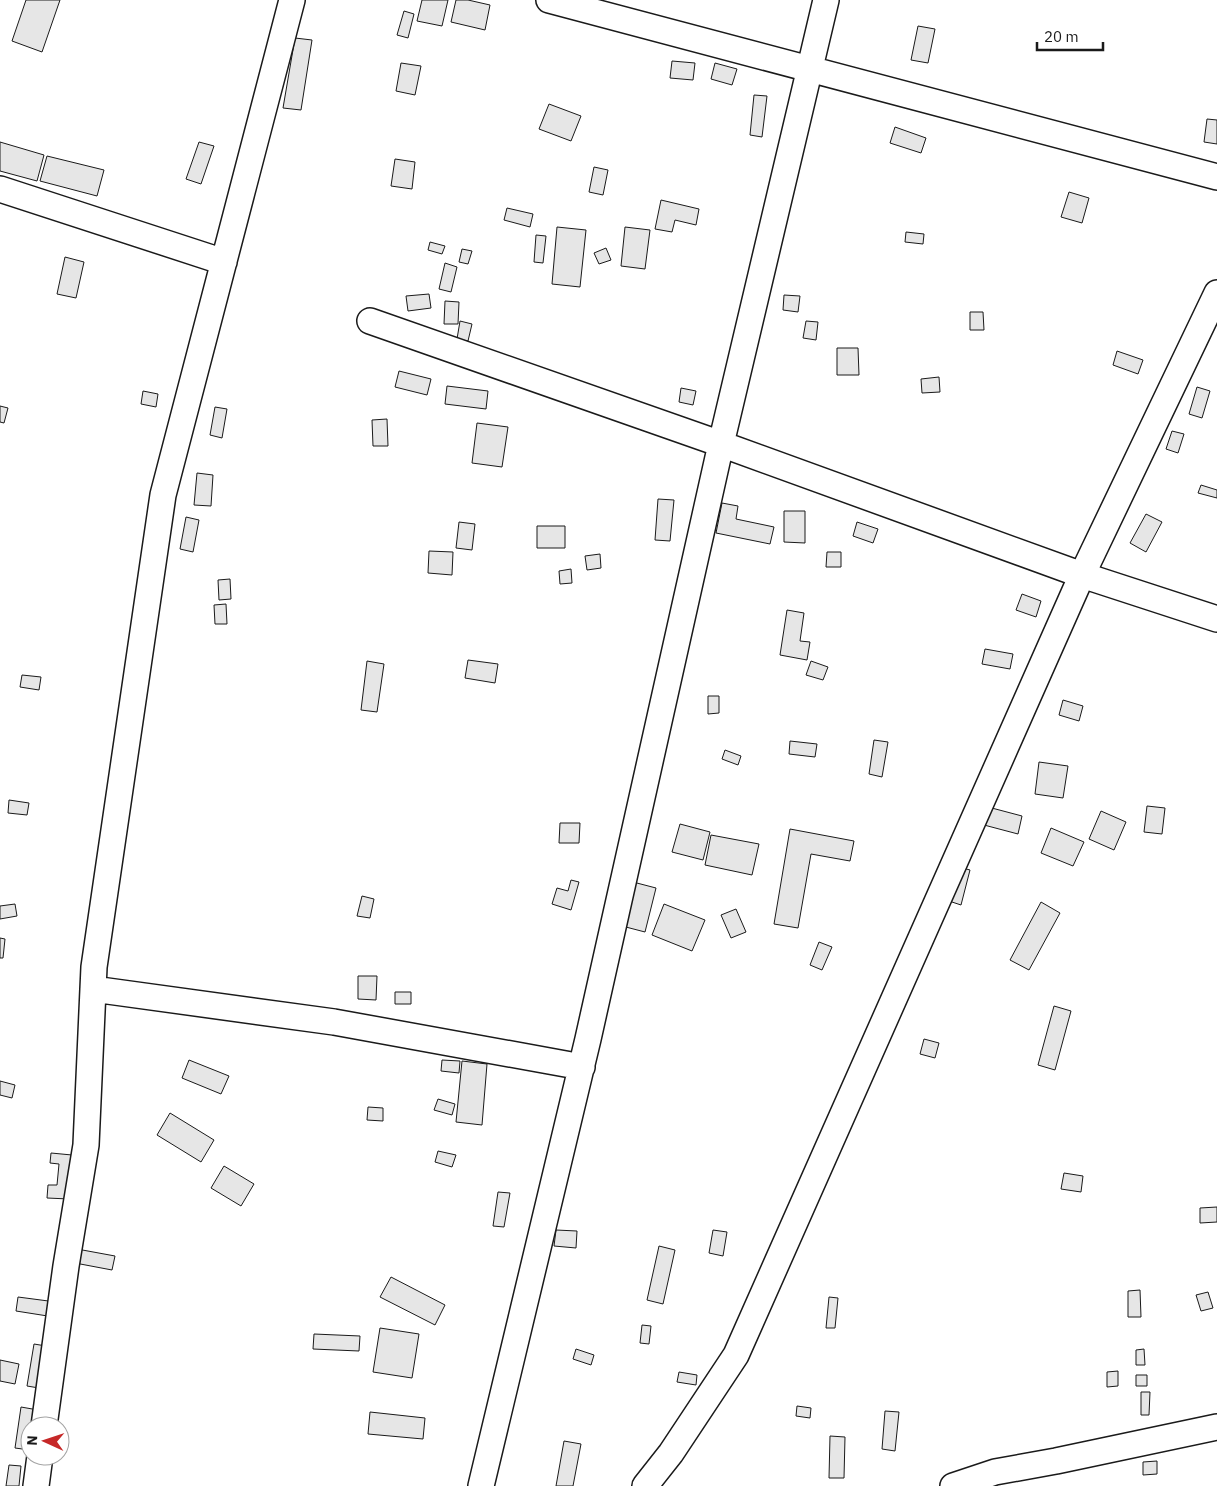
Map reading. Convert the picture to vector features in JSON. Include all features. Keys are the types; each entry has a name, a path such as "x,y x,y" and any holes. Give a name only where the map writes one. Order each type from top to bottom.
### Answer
{"street":[{"path":"45,1416 66,1266 86,1145 95,957 163,495 292,0"},
{"path":"549,0 1217,177"},
{"path":"481,1486 582,1067 721,444 826,0"},
{"path":"0,189 224,262"},
{"path":"645,1486 671,1453 736,1355 1082,575 1217,293"},
{"path":"370,321 721,444 1082,575 1217,620"},
{"path":"93,988 334,1022 582,1067"},
{"path":"953,1486 995,1472 1217,1427"},
{"path":"36,1486 39,1466"}],"building":[{"path":"26,0 60,0 42,52 12,41"},
{"path":"422,0 448,0 442,26 417,21"},
{"path":"456,0 468,0 490,5 485,30 451,22"},
{"path":"404,11 414,14 408,38 397,35"},
{"path":"918,26 935,29 928,63 911,60"},
{"path":"295,38 312,40 301,110 283,108"},
{"path":"672,61 695,63 693,80 670,78"},
{"path":"401,63 421,66 415,95 396,91"},
{"path":"715,63 737,69 732,85 711,79"},
{"path":"754,95 767,96 762,137 750,135"},
{"path":"549,104 581,116 571,141 539,129"},
{"path":"1207,119 1217,120 1217,144 1204,142"},
{"path":"895,127 926,138 921,153 890,143"},
{"path":"0,142 44,155 37,181 0,171"},
{"path":"199,142 214,146 201,184 186,179"},
{"path":"47,156 104,170 97,196 40,181"},
{"path":"395,159 415,162 412,189 391,186"},
{"path":"594,167 608,170 603,195 589,192"},
{"path":"1069,192 1089,198 1082,223 1061,217"},
{"path":"661,200 699,209 696,225 675,220 672,232 655,229"},
{"path":"507,208 533,214 530,227 504,220"},
{"path":"557,227 586,230 580,287 552,284"},
{"path":"625,227 650,230 645,269 621,266"},
{"path":"906,232 924,234 923,244 905,242"},
{"path":"536,235 546,236 543,263 534,262"},
{"path":"430,242 445,246 442,254 428,250"},
{"path":"606,248 611,260 599,264 594,253"},
{"path":"462,249 472,251 468,264 459,262"},
{"path":"65,257 84,262 76,298 57,294"},
{"path":"445,263 457,267 451,292 439,289"},
{"path":"429,294 431,308 408,311 406,296"},
{"path":"784,295 800,296 798,312 783,310"},
{"path":"445,301 459,302 458,324 444,324"},
{"path":"970,312 983,312 984,330 970,330"},
{"path":"460,321 472,324 468,341 457,339"},
{"path":"806,321 818,322 816,340 803,338"},
{"path":"837,348 858,348 859,375 837,375"},
{"path":"1117,351 1143,360 1138,374 1113,365"},
{"path":"399,371 431,379 427,395 395,387"},
{"path":"939,377 940,392 922,393 921,379"},
{"path":"447,386 488,391 486,409 445,404"},
{"path":"1197,387 1210,391 1202,418 1189,414"},
{"path":"681,388 696,391 693,405 679,402"},
{"path":"143,391 158,394 156,407 141,404"},
{"path":"0,406 8,408 4,423 0,422"},
{"path":"215,407 227,409 222,438 210,435"},
{"path":"387,419 388,446 373,446 372,420"},
{"path":"477,423 508,427 502,467 472,463"},
{"path":"1172,431 1184,434 1178,453 1166,449"},
{"path":"197,473 213,475 211,506 194,505"},
{"path":"1201,485 1217,490 1217,498 1198,493"},
{"path":"658,499 674,500 670,541 655,540"},
{"path":"722,503 738,506 736,519 774,527 770,544 716,533"},
{"path":"784,511 805,511 805,543 784,542"},
{"path":"1146,514 1162,522 1146,552 1130,543"},
{"path":"186,517 199,520 193,552 180,549"},
{"path":"459,522 475,524 472,550 456,548"},
{"path":"857,522 878,529 873,543 853,536"},
{"path":"537,526 565,526 565,548 537,548"},
{"path":"429,551 453,552 452,575 428,573"},
{"path":"827,552 841,552 841,567 826,567"},
{"path":"600,554 601,568 587,570 585,556"},
{"path":"571,569 572,583 560,584 559,571"},
{"path":"230,579 231,599 219,600 218,580"},
{"path":"1022,594 1041,601 1036,617 1016,610"},
{"path":"226,604 227,624 215,624 214,605"},
{"path":"787,610 804,613 800,641 810,642 807,660 780,655"},
{"path":"985,649 1013,654 1010,669 982,664"},
{"path":"468,660 498,664 495,683 465,678"},
{"path":"367,661 384,664 377,712 361,710"},
{"path":"811,661 828,667 823,680 806,675"},
{"path":"22,675 41,677 39,690 20,687"},
{"path":"708,696 719,696 719,713 708,714"},
{"path":"1063,700 1083,706 1079,721 1059,715"},
{"path":"874,740 888,742 882,777 869,774"},
{"path":"790,741 817,744 815,757 789,754"},
{"path":"725,750 741,756 738,765 722,759"},
{"path":"1039,762 1068,766 1063,798 1035,794"},
{"path":"9,800 29,803 27,815 8,813"},
{"path":"1147,806 1165,808 1162,834 1144,832"},
{"path":"988,807 1022,816 1018,834 984,825"},
{"path":"1101,811 1126,822 1114,850 1089,839"},
{"path":"560,823 580,823 579,843 559,843"},
{"path":"680,824 710,832 703,860 672,852"},
{"path":"1051,828 1084,842 1073,866 1041,853"},
{"path":"790,829 854,841 850,861 811,854 798,928 774,924"},
{"path":"711,835 759,844 752,875 705,865"},
{"path":"959,867 970,870 961,905 949,901"},
{"path":"571,880 579,882 571,910 552,904 557,888 568,891"},
{"path":"633,882 656,888 645,932 622,926"},
{"path":"362,896 374,899 370,918 357,916"},
{"path":"1041,902 1060,913 1029,970 1010,960"},
{"path":"15,904 17,916 0,919 0,906"},
{"path":"664,904 705,920 692,951 652,935"},
{"path":"736,909 746,932 731,938 721,915"},
{"path":"0,938 5,939 3,958 0,958"},
{"path":"819,942 832,947 822,970 810,965"},
{"path":"358,976 377,976 376,1000 358,999"},
{"path":"395,992 411,992 411,1004 395,1004"},
{"path":"1054,1006 1071,1011 1055,1070 1038,1065"},
{"path":"924,1039 939,1043 935,1058 920,1054"},
{"path":"189,1060 229,1076 221,1094 182,1078"},
{"path":"442,1060 460,1061 459,1073 441,1071"},
{"path":"462,1061 487,1064 482,1125 456,1122"},
{"path":"0,1081 15,1085 12,1098 0,1095"},
{"path":"438,1099 455,1104 452,1115 434,1110"},
{"path":"368,1107 383,1108 383,1121 367,1120"},
{"path":"170,1113 214,1140 201,1162 157,1135"},
{"path":"438,1151 456,1155 452,1167 435,1162"},
{"path":"51,1153 72,1155 69,1199 47,1198 48,1185 57,1185 59,1164 50,1163"},
{"path":"224,1166 254,1184 241,1206 211,1188"},
{"path":"1064,1173 1083,1176 1081,1192 1061,1189"},
{"path":"498,1192 510,1193 504,1227 493,1226"},
{"path":"1217,1207 1217,1222 1200,1223 1200,1208"},
{"path":"556,1230 577,1231 576,1248 554,1246"},
{"path":"713,1230 727,1232 723,1256 709,1253"},
{"path":"659,1246 675,1250 663,1304 647,1300"},
{"path":"77,1249 115,1256 112,1270 75,1263"},
{"path":"391,1277 445,1305 435,1325 380,1297"},
{"path":"1140,1290 1141,1317 1128,1317 1128,1291"},
{"path":"1208,1292 1213,1308 1201,1311 1196,1295"},
{"path":"18,1297 56,1302 54,1317 16,1311"},
{"path":"829,1297 838,1298 835,1328 826,1328"},
{"path":"642,1325 651,1326 649,1344 640,1343"},
{"path":"380,1328 419,1334 412,1378 373,1372"},
{"path":"314,1334 360,1336 359,1351 313,1349"},
{"path":"34,1344 52,1347 45,1389 27,1386"},
{"path":"576,1349 594,1355 591,1365 573,1359"},
{"path":"1144,1349 1145,1365 1136,1365 1136,1350"},
{"path":"0,1360 19,1364 15,1384 0,1381"},
{"path":"1118,1371 1118,1386 1107,1387 1107,1372"},
{"path":"679,1372 697,1375 696,1385 677,1382"},
{"path":"1136,1375 1147,1375 1147,1386 1136,1386"},
{"path":"1141,1392 1150,1392 1149,1415 1141,1415"},
{"path":"797,1406 811,1408 810,1418 796,1416"},
{"path":"21,1407 38,1410 37,1416 20,1416 20,1449 15,1448"},
{"path":"885,1411 899,1412 895,1451 882,1449"},
{"path":"370,1412 425,1418 423,1439 368,1434"},
{"path":"830,1436 845,1437 844,1478 829,1478"},
{"path":"564,1441 581,1444 573,1486 556,1486"},
{"path":"1157,1461 1157,1474 1143,1475 1143,1462"},
{"path":"9,1465 21,1466 19,1486 6,1486"}]}
